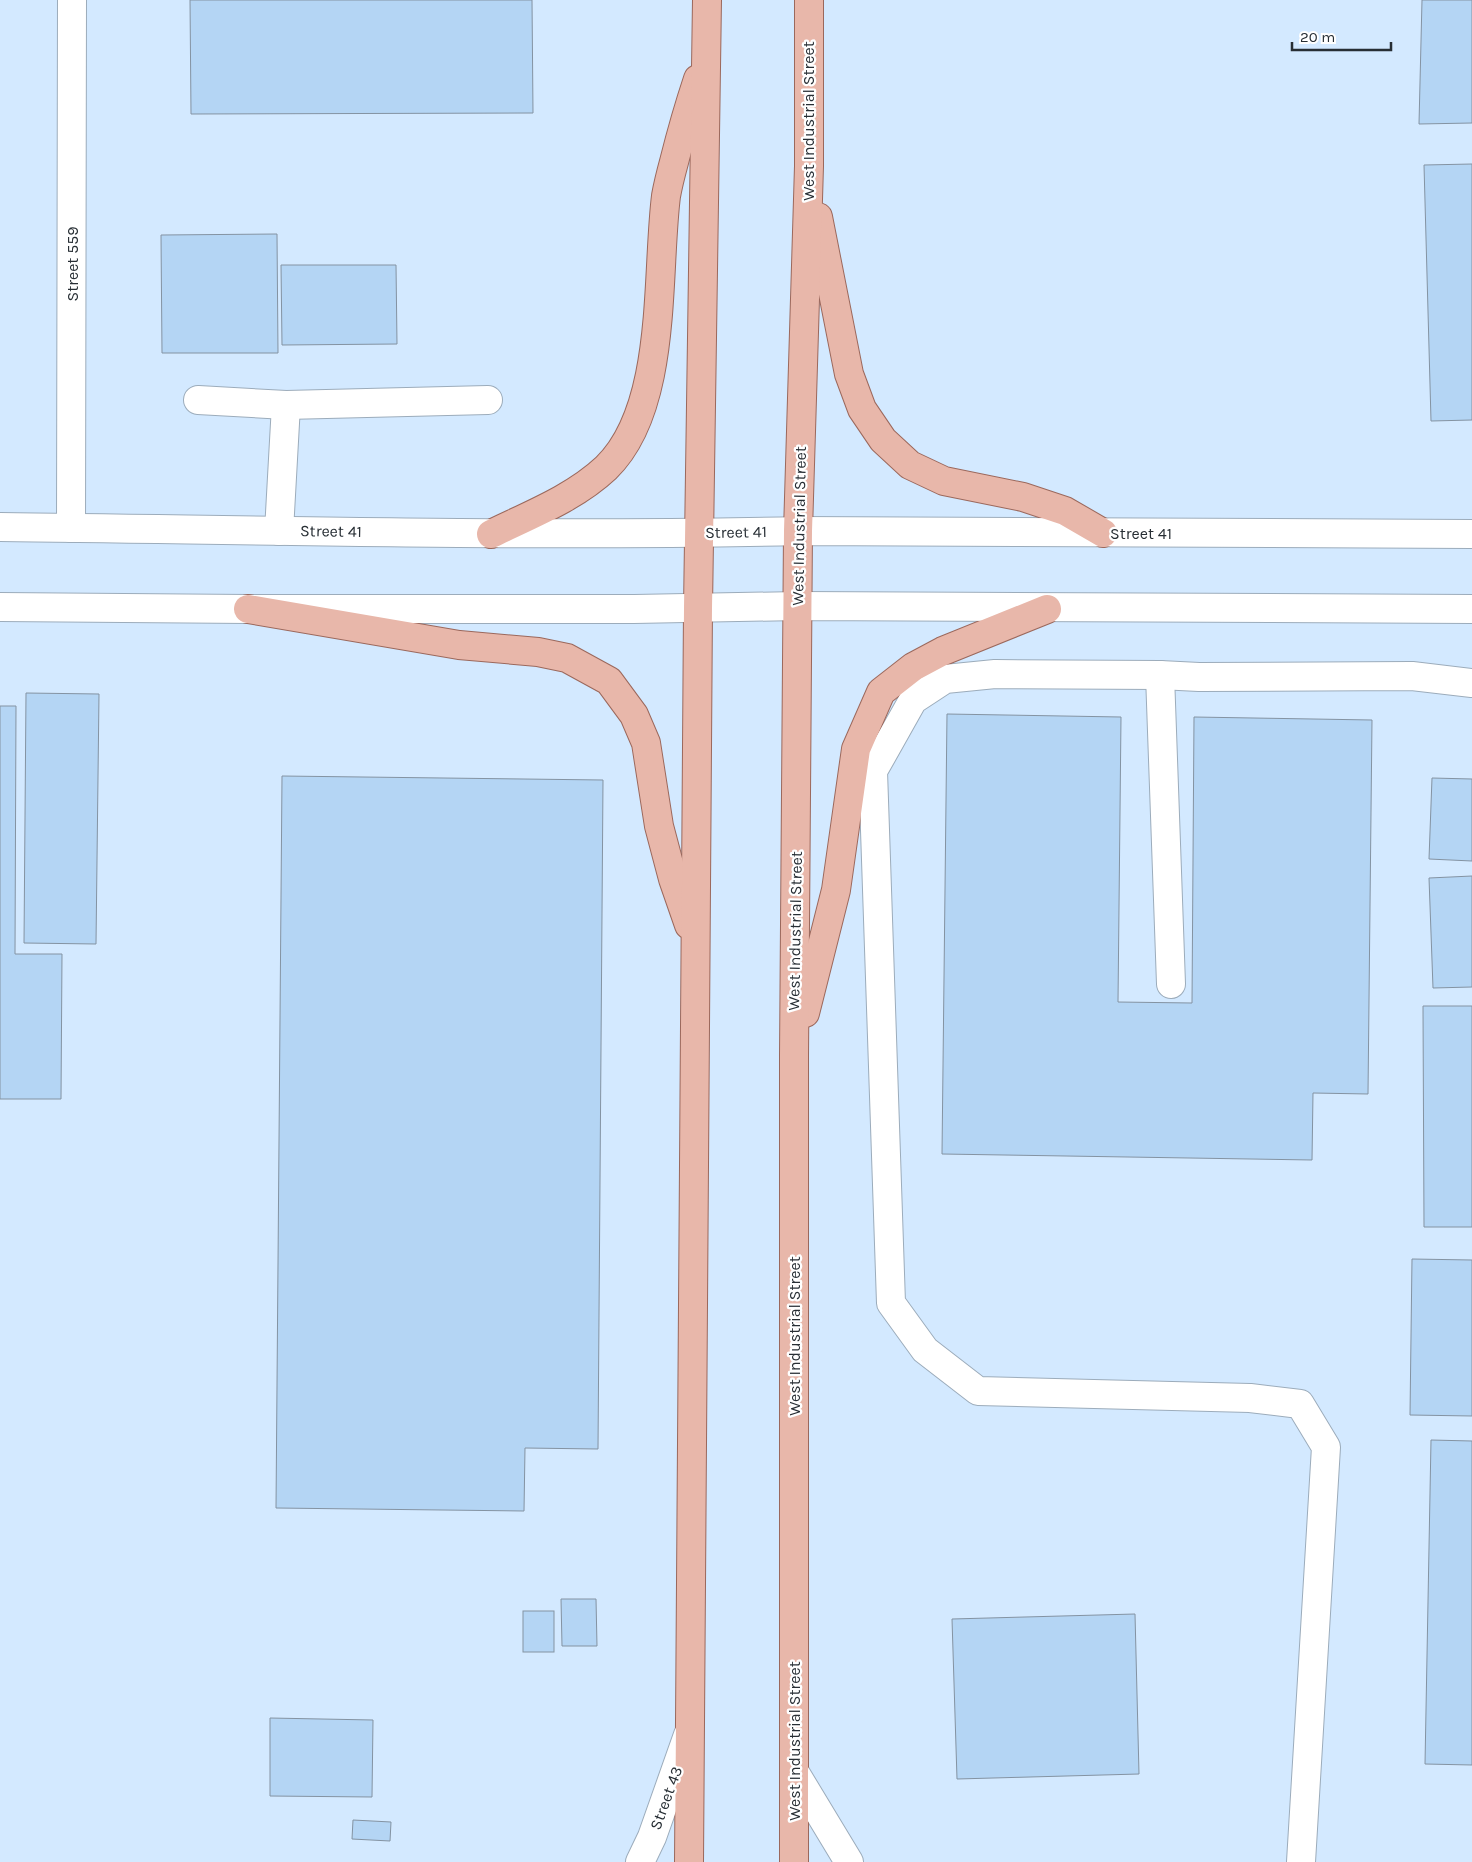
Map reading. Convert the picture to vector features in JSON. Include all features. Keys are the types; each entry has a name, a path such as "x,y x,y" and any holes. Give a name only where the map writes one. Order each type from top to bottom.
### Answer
{"main road":[{"path":"689,1862 698,608 707,0"},
{"name":"West Industrial Street","path":"794,1862 794,1056 798,531 808,166 809,0"},
{"path":"491,534 564,498 606,467 627,441 639,415 650,378 654,347 666,194 683,125 706,54"},
{"path":"808,166 849,374 862,409 883,440 910,465 944,482 1023,497 1048,505 1065,511 1103,533"},
{"path":"248,609 459,645 538,652 567,658 609,681 634,715 646,742 659,826 673,879 696,946"},
{"path":"794,1056 836,890 856,749 881,692 913,667 943,651 1047,609"}],"street":[{"name":"Street 559","path":"71,528 72,0"},
{"path":"198,400 286,405 488,400"},
{"path":"280,530 286,405"},
{"name":"Street 41","path":"0,527 491,534 798,531 1472,534"},
{"path":"0,607 248,609 798,606 1047,609 1472,609"},
{"path":"1301,1862 1326,1447 1300,1404 1250,1398 978,1391 925,1350 891,1302 873,770 913,700 945,679 995,674 1199,677 1412,676 1472,682"},
{"path":"1160,675 1171,984"},
{"name":"Street 43","path":"640,1862 652,1837 689,1734"},
{"path":"794,1771 849,1862"}],"shaded area":[{"path":"0,0 1472,0 1472,1862 0,1862"}],"building":[{"path":"190,0 532,0 533,113 191,114"},
{"path":"1422,0 1472,0 1472,123 1419,124"},
{"path":"1472,164 1472,420 1431,421 1424,165"},
{"path":"277,234 278,353 162,353 161,235"},
{"path":"281,265 396,265 397,344 282,345"},
{"path":"26,693 99,694 96,944 24,943"},
{"path":"0,706 16,706 15,954 62,954 61,1099 0,1099"},
{"path":"947,714 1121,717 1118,1002 1192,1003 1194,717 1372,720 1368,1094 1313,1093 1312,1160 942,1154"},
{"path":"282,776 603,780 598,1449 525,1448 524,1511 276,1508"},
{"path":"1432,778 1472,779 1472,861 1429,859"},
{"path":"1472,876 1472,987 1433,988 1429,878"},
{"path":"1423,1006 1472,1006 1472,1227 1424,1227"},
{"path":"1412,1259 1472,1260 1472,1416 1410,1415"},
{"path":"1431,1440 1472,1441 1472,1765 1425,1764"},
{"path":"561,1599 596,1599 597,1646 562,1646"},
{"path":"523,1611 554,1611 554,1652 523,1652"},
{"path":"1135,1614 1139,1774 957,1779 952,1619"},
{"path":"270,1718 373,1720 372,1797 270,1796"},
{"path":"353,1820 391,1822 390,1841 352,1839"}]}
